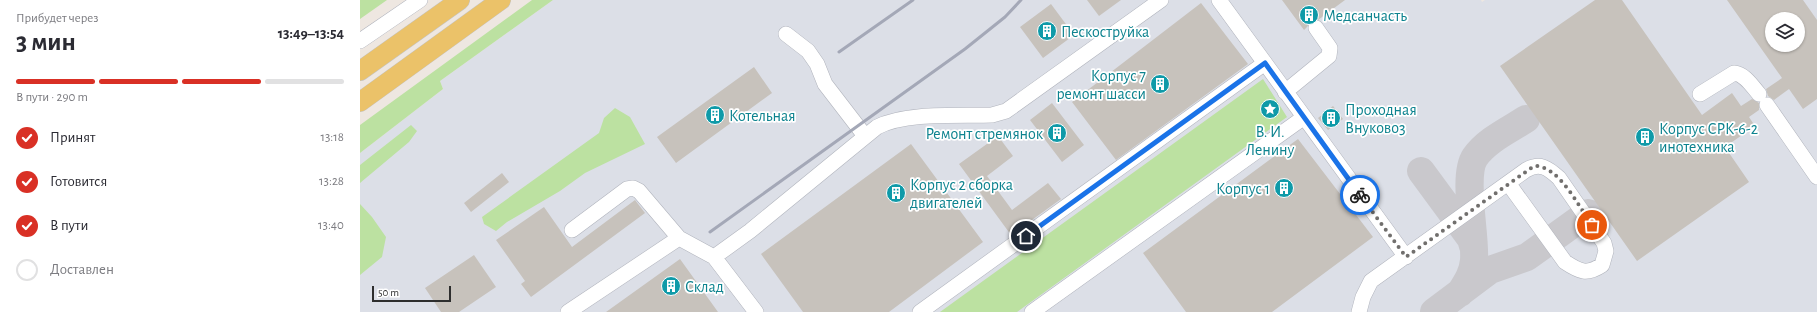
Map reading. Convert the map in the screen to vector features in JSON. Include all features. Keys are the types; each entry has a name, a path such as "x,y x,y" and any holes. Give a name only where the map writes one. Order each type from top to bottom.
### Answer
{"main road":[{"path":"360,71 460,0"},
{"path":"360,102 501,0"}],"lane":[{"path":"360,41 420,0"},
{"path":"714,257 750,231 844,155 865,136 885,123 901,119 992,115 1006,112 1161,0"},
{"path":"1218,0 1406,257"},
{"path":"1285,92 1329,56 1330,48 1316,28"},
{"path":"786,34 808,51 817,64 825,84 865,136"},
{"path":"920,312 1265,63"},
{"path":"1700,94 1734,73 1738,73 1747,79 1763,99 1817,177"},
{"path":"1032,312 1303,118"},
{"path":"1359,312 1363,297 1371,281 1508,183 1534,166 1541,166 1550,170 1559,178 1604,243 1606,251 1602,265 1591,272 1584,272 1565,262 1508,183"},
{"path":"572,230 627,189 633,188 639,191 679,238 714,257 749,310"},
{"path":"568,312 679,238"}],"shaded area":[{"path":"553,0 1481,0 1482,2 1485,0 1817,0 1817,312 360,312 360,153 443,89 440,81"}],"green space":[{"path":"360,0 387,0 360,19"},
{"path":"532,0 553,0 440,81 443,89 360,153 360,125"},
{"path":"1263,79 1287,117 1017,312 940,312"},
{"path":"615,108 630,117 645,144 585,173 560,191 507,222 496,231 484,224 482,217 599,133 604,118"},
{"path":"411,125 417,131 409,142 360,183 360,165"},
{"path":"360,204 372,217 386,237 382,257 360,275"}],"building":[{"path":"1087,0 1121,0 1099,16"},
{"name":"Медсанчасть","path":"1282,0 1345,0 1318,20 1311,21 1304,30"},
{"name":"Корпус СРК-6-2 инотехника","path":"1595,0 1622,0 1702,115 1732,93 1741,106 1752,99 1759,103 1759,110 1749,117 1755,126 1725,147 1749,182 1637,261 1500,66"},
{"path":"1727,0 1803,0 1817,20 1817,99 1803,109 1789,89 1774,100 1768,96 1766,89 1782,78"},
{"name":"Корпус 7 ремонт шасси","path":"1201,3 1248,64 1116,160 1072,102"},
{"name":"Пескоструйка","path":"1051,4 1074,35 1043,58 1020,27"},
{"name":"Котельная","path":"754,67 772,93 676,163 657,137"},
{"name":"Ремонт стремянок","path":"1052,103 1084,145 1062,162 1030,120"},
{"name":"Проходная Внуково3","path":"1333,106 1343,119 1328,130 1318,118"},
{"path":"998,136 1013,156 987,176 1012,210 1048,183 1061,199 1011,235 959,164"},
{"name":"Корпус 1","path":"1298,139 1373,237 1272,312 1186,312 1143,253"},
{"name":"Корпус 2 сборка двигателей","path":"911,144 983,242 889,312 803,312 761,254"},
{"path":"502,173 509,182 471,212 464,203"},
{"path":"635,200 645,213 531,297 521,284 525,281 496,240 544,207 572,247"},
{"path":"474,255 496,287 459,312 441,312 425,288"},
{"name":"Склад","path":"680,259 718,312 606,312"}],"taxiway":[{"path":"1460,293 1471,273 1474,260 1469,191 1471,166 1475,157 1486,145 1526,119"},
{"path":"1421,171 1471,239 1473,246"},
{"path":"1434,312 1490,270 1527,257 1588,213"}],"railway":[{"path":"839,52 913,0"},
{"path":"710,232 965,49 1005,17 1021,0"}],"way so far":[{"path":"1360,195 1406,257 1471,209 1526,170 1534,166 1541,166 1550,170 1559,178 1592,225"}],"place":[{"name":"Медсанчасть","path":"1309,15"},
{"name":"Пескоструйка","path":"1047,31"},
{"name":"Корпус 7 ремонт шасси","path":"1160,84"},
{"name":"В. И. Ленину","path":"1270,109"},
{"name":"Котельная","path":"715,115"},
{"name":"Проходная Внуково3","path":"1331,118"},
{"name":"Ремонт стремянок","path":"1057,133"},
{"name":"Корпус СРК-6-2 инотехника","path":"1645,137"},
{"name":"Корпус 1","path":"1284,188"},
{"name":"Корпус 2 сборка двигателей","path":"896,193"},
{"name":"Склад","path":"671,286"}],"route":[{"path":"1026,236 1265,63 1303,118 1360,195"}]}
